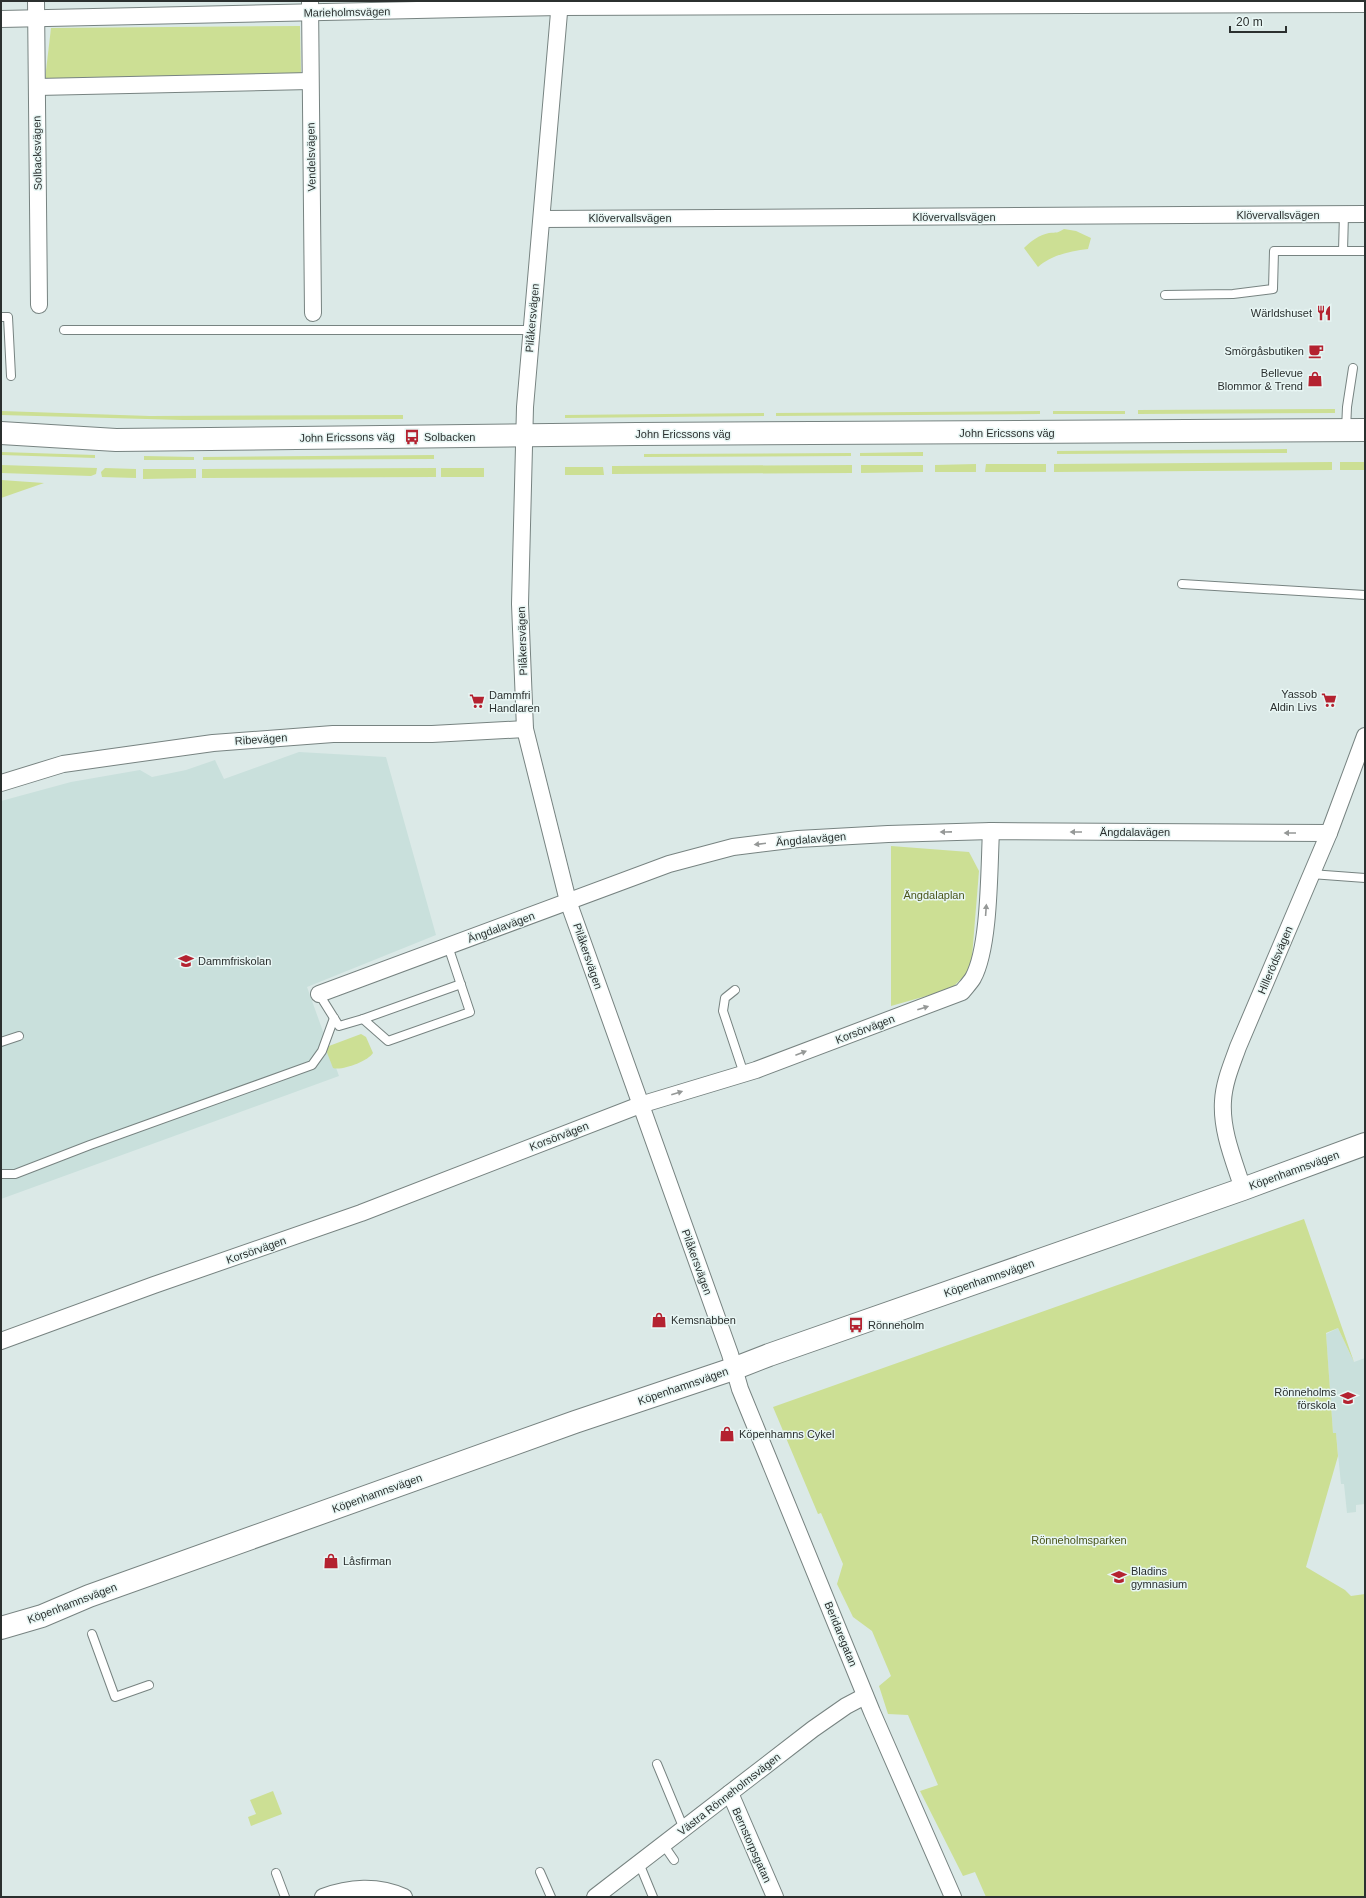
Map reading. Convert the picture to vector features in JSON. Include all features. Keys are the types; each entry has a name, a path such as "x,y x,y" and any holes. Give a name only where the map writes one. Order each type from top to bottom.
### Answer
{"street":[{"name":"Solbacksvägen","path":"36,1 39,305"},
{"name":"Marieholmsvägen","path":"1,19 310,7 560,4 1365,4"},
{"name":"Pilåkersvägen","path":"560,4 542,219 530,330 523,436 520,604 526,729 568,901 730,1354 734,1369"},
{"name":"Vendelsvägen","path":"310,7 313,313"},
{"path":"37,87 310,81"},
{"name":"Klövervallsvägen","path":"542,219 1365,214"},
{"name":"John Ericssons väg","path":"1,433 116,440 1356,430"},
{"name":"Ribevägen","path":"1,782 63,764 213,743 333,734 432,734 526,729"},
{"name":"Hillerödsvägen","path":"1242,1189 1230,1149 1225,1123 1223,1100 1227,1080 1238,1047 1329,833 1365,736"},
{"name":"Ängdalavägen","path":"319,994 669,864 733,847 798,839 888,834 991,831 1329,833"},
{"name":"Korsörvägen","path":"1,1341 154,1285 361,1213 640,1105 744,1074 962,992 975,973 979,963 985,933 991,831"},
{"name":"Köpenhamnsvägen","path":"1,1628 42,1616 89,1596 553,1430 734,1369 769,1355 1242,1189 1365,1144"},
{"name":"Beridaregatan","path":"734,1369 748,1409 866,1696 953,1897"},
{"name":"Västra Rönneholmsvägen","path":"595,1897 839,1710 866,1696"},
{"name":"Bernstorpsgatan","path":"730,1793 775,1897"},
{"path":"322,1897 355,1889 375,1888 404,1897"}],"lane":[{"path":"1343,251 1344,214"},
{"path":"1165,294 1233,294 1273,289 1274,251 1365,251"},
{"path":"1,317 8,317 11,376"},
{"path":"64,330 530,330"},
{"path":"1353,368 1347,407 1356,430"},
{"path":"1182,584 1365,595"},
{"path":"1311,874 1365,878"},
{"path":"363,1019 388,1041 470,1012 448,946"},
{"path":"319,994 339,1026 461,984"},
{"path":"735,990 725,998 723,1011 744,1074"},
{"path":"1,1174 15,1174 90,1145 312,1065 322,1051 334,1018"},
{"path":"1,1042 19,1036"},
{"path":"92,1634 115,1697 149,1685"},
{"path":"657,1764 684,1829"},
{"path":"663,1844 674,1860"},
{"path":"639,1863 653,1897"},
{"path":"540,1872 551,1897"},
{"path":"276,1873 285,1897"}],"shaded area":[{"name":"Dammfriskolan","path":"299,752 386,757 436,935 307,987 339,1076 1,1199 1,801 71,782 140,770 152,777 186,770 215,760 224,779"},
{"name":"Rönneholms förskola","path":"1338,1328 1354,1362 1365,1358 1365,1504 1356,1505 1356,1512 1347,1513 1344,1484 1341,1484 1336,1434 1333,1433 1326,1334"}],"green space":[{"path":"300,26 301,73 45,79 51,28"},
{"path":"1064,229 1076,231 1091,238 1088,249 1068,252 1049,259 1038,267 1024,248 1032,241 1045,234 1058,232"},
{"path":"1335,409 1335,413 1138,414 1138,410"},
{"path":"1,411 150,416 403,415 403,419 183,420 1,415"},
{"path":"1040,411 1040,414 776,416 776,413"},
{"path":"1053,411 1125,411 1125,414 1053,414"},
{"path":"764,413 764,416 565,418 565,415"},
{"path":"1287,449 1287,453 1057,454 1057,451"},
{"path":"1,452 95,455 95,458 1,455"},
{"path":"923,452 923,456 860,456 860,453"},
{"path":"851,453 851,456 644,457 644,454"},
{"path":"434,455 434,459 203,460 203,457"},
{"path":"144,456 194,457 194,460 144,460"},
{"path":"1332,462 1332,470 1054,472 1054,464"},
{"path":"1340,462 1365,462 1365,470 1340,470"},
{"path":"976,464 976,472 935,472 935,465"},
{"path":"986,464 1046,464 1046,472 985,472"},
{"path":"1,465 97,468 96,474 91,476 1,473"},
{"path":"852,465 852,473 612,474 612,466"},
{"path":"861,465 923,465 923,472 861,473"},
{"path":"565,467 603,467 604,475 565,475"},
{"path":"105,468 136,469 136,478 102,477 101,472"},
{"path":"436,468 436,477 202,478 202,469"},
{"path":"441,468 484,468 484,477 441,477"},
{"path":"143,469 196,469 196,478 143,479"},
{"path":"1,480 44,483 1,498"},
{"name":"Ängdalaplan","path":"891,846 969,852 979,871 971,969 951,989 891,1006"},
{"path":"361,1034 366,1037 373,1053 366,1059 354,1065 337,1069 333,1068 326,1050 329,1046"},
{"name":"Rönneholmsparken","path":"1304,1219 1354,1362 1338,1328 1326,1333 1333,1433 1336,1433 1338,1456 1306,1567 1345,1590 1351,1596 1365,1594 1365,1897 986,1897 975,1872 963,1876 920,1791 938,1785 908,1715 888,1714 879,1686 891,1676 872,1631 853,1617 837,1584 843,1564 821,1513 818,1514 773,1407"},
{"path":"273,1791 282,1814 251,1826 248,1817 256,1814 250,1800"}],"place":[{"name":"Wärldshuset","path":"1324,313"},
{"name":"Smörgåsbutiken","path":"1316,351"},
{"name":"Bellevue Blommor & Trend","path":"1315,379"},
{"name":"Solbacken","path":"412,437"},
{"name":"Yassob Aldin Livs","path":"1329,700"},
{"name":"Dammfri Handlaren","path":"477,701"},
{"name":"Dammfriskolan","path":"186,961"},
{"name":"Kemsnabben","path":"659,1320"},
{"name":"Rönneholm","path":"856,1325"},
{"name":"Rönneholms förskola","path":"1348,1398"},
{"name":"Köpenhamns Cykel","path":"727,1434"},
{"name":"Låsfirman","path":"331,1561"},
{"name":"Bladins gymnasium","path":"1119,1577"}]}
